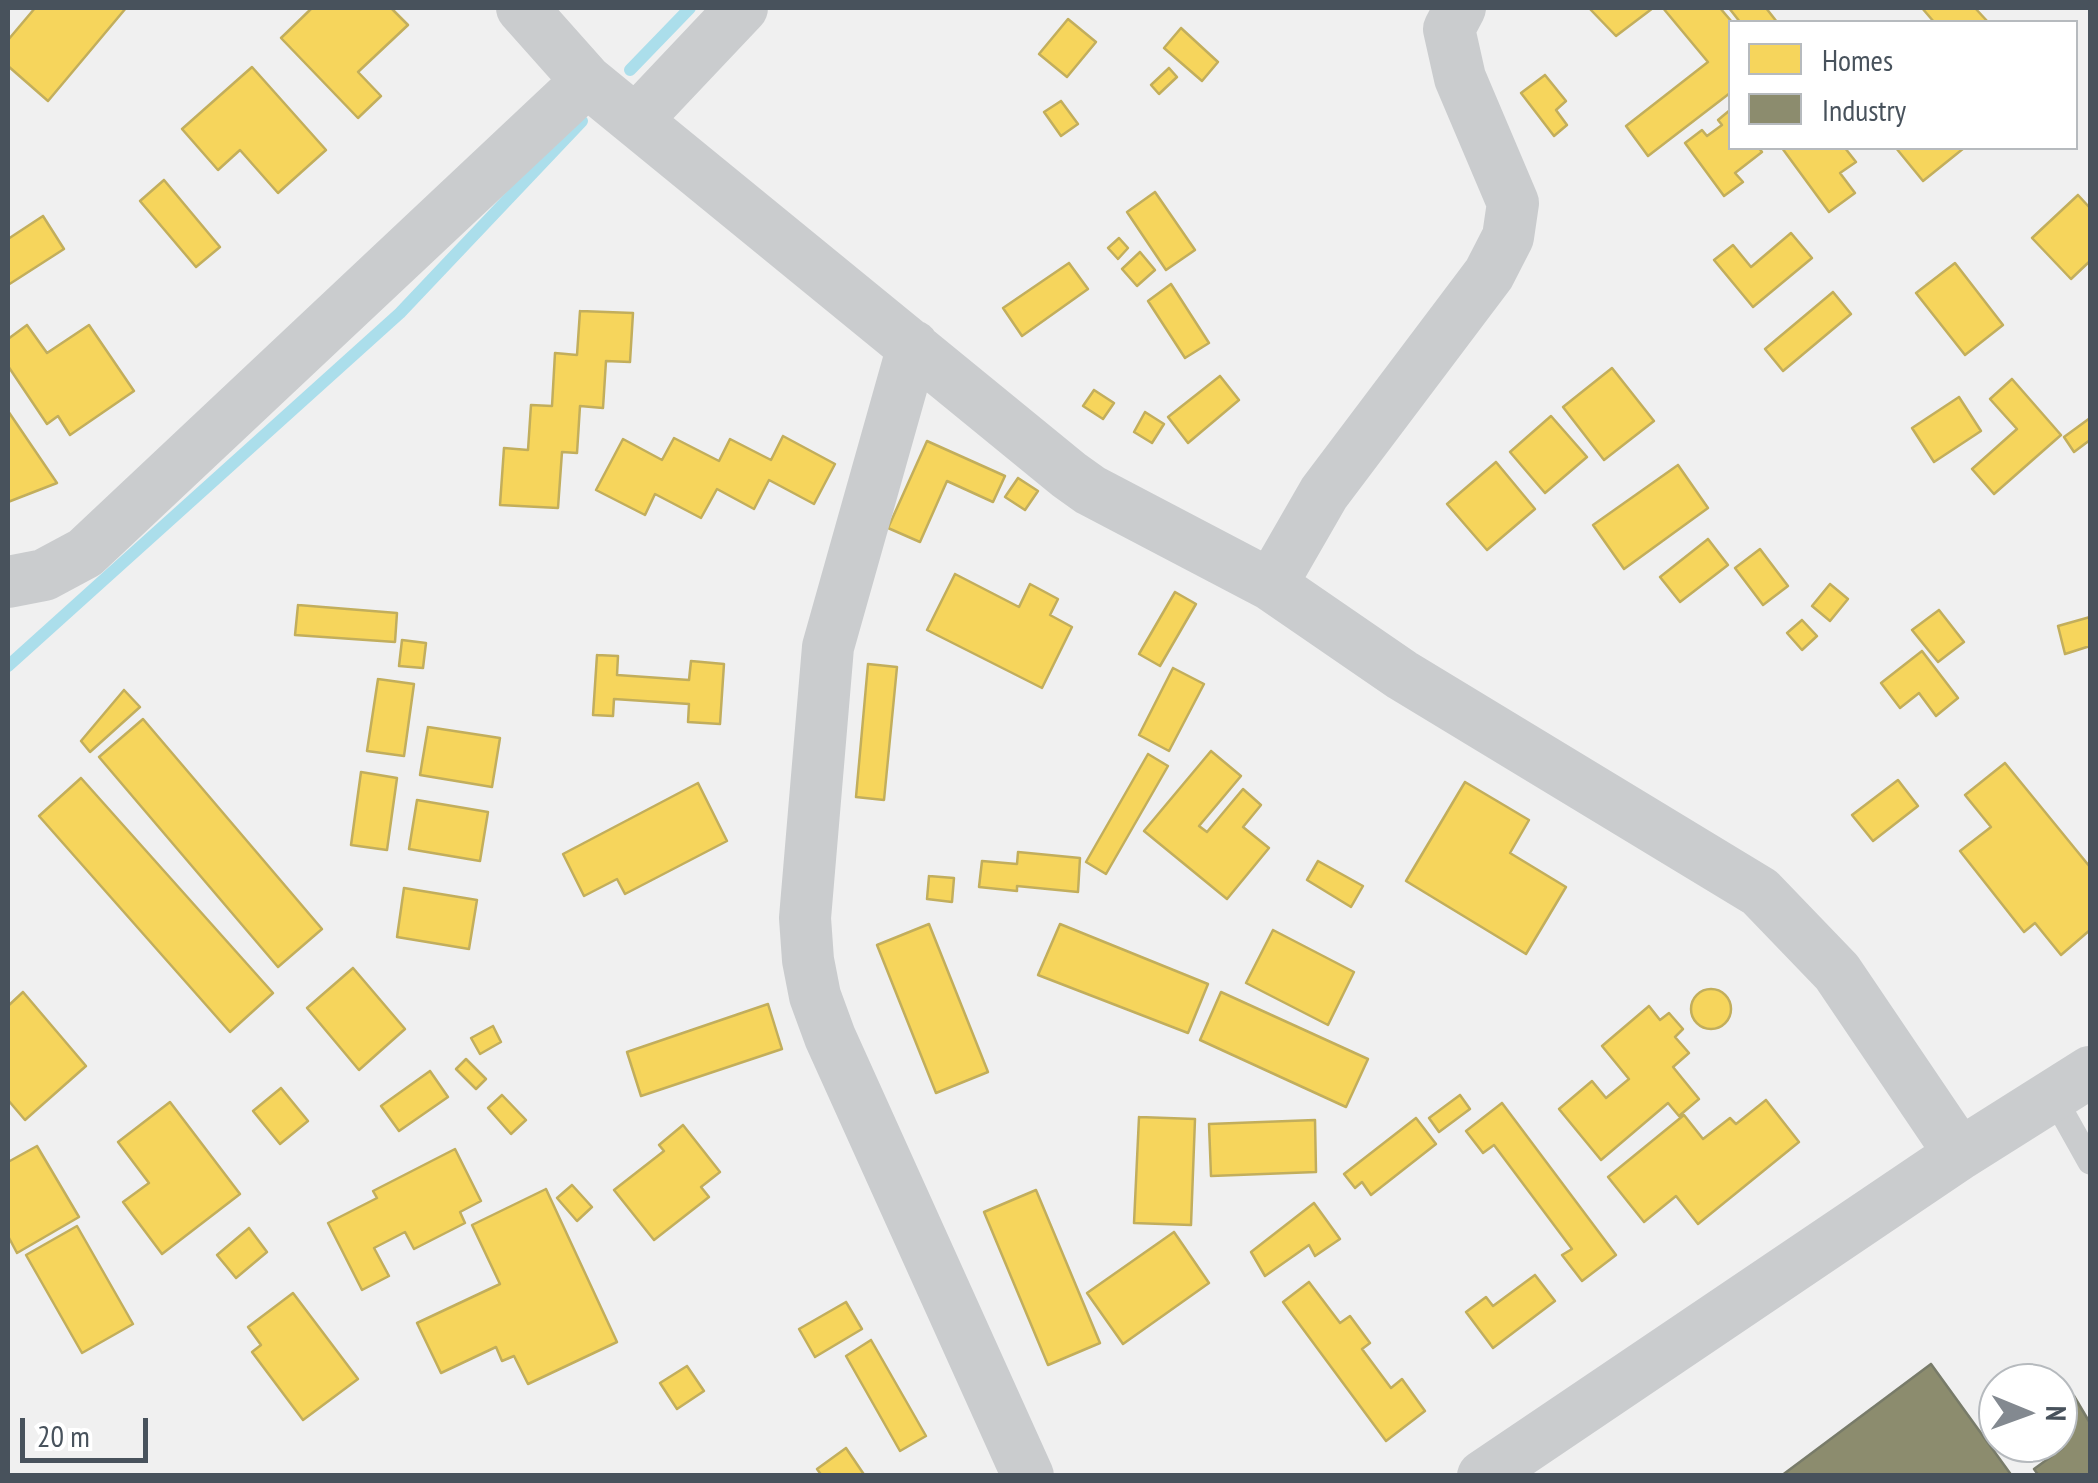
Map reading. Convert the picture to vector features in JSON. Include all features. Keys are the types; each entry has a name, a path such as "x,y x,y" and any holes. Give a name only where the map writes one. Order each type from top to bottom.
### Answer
{"street":[{"path":"522,8 587,81 1090,490 1271,585 1402,676 1760,892 1838,972 1960,1154"},
{"path":"637,119 742,8"},
{"path":"1271,585 1324,494 1489,274 1508,238 1512,204 1460,78 1449,29 1460,8"},
{"path":"8,582 44,575 85,554 587,81"},
{"path":"914,346 828,648 805,918 808,960 815,996 830,1037 1028,1476"},
{"path":"1483,1476 1960,1154 2072,1084"}],"lane":[{"path":"2072,1084 2090,1162"}],"building: Homes":[{"path":"35,8 126,8 48,101 8,66 8,40"},
{"path":"312,8 391,8 408,25 358,72 381,96 358,118 281,38"},
{"path":"1589,8 1653,8 1616,36"},
{"path":"1663,8 1720,8 1730,20 1728,95 1648,156 1626,126 1708,62"},
{"path":"1729,8 1766,8 1775,20 1738,20"},
{"path":"1922,8 1975,8 1986,20 1932,20"},
{"path":"1068,19 1096,42 1067,77 1039,54"},
{"path":"1181,28 1218,62 1202,81 1164,48"},
{"path":"252,67 326,150 278,193 240,150 218,170 182,129"},
{"path":"1169,68 1177,77 1159,94 1151,85"},
{"path":"1545,75 1566,101 1556,110 1567,125 1554,136 1521,93"},
{"path":"1061,101 1078,124 1061,136 1044,112"},
{"path":"1728,112 1728,150 1762,152 1735,173 1743,182 1724,196 1685,143 1702,130 1707,136 1722,125 1718,120"},
{"path":"1783,150 1847,150 1856,162 1840,173 1855,193 1829,212"},
{"path":"1898,150 1962,150 1923,181"},
{"path":"164,180 220,247 196,267 140,201"},
{"path":"1155,192 1195,250 1166,270 1127,212"},
{"path":"2078,195 2090,208 2090,261 2071,279 2032,238"},
{"path":"43,216 64,249 8,285 8,239"},
{"path":"1791,233 1812,258 1753,307 1714,260 1733,245 1751,267"},
{"path":"1119,238 1128,248 1118,259 1108,248"},
{"path":"1140,252 1155,270 1137,286 1122,269"},
{"path":"1069,263 1088,289 1022,336 1003,308"},
{"path":"1955,263 2003,325 1965,355 1916,293"},
{"path":"1171,284 1209,343 1185,358 1148,301"},
{"path":"1833,292 1851,314 1783,371 1765,349"},
{"path":"580,311 633,313 630,362 606,361 603,408 580,406 577,453 562,452 558,508 500,505 504,448 528,450 531,405 552,406 555,353 577,355"},
{"path":"27,325 47,353 89,325 134,391 70,435 58,416 47,424 8,366 8,339"},
{"path":"1612,368 1654,421 1604,460 1563,407"},
{"path":"1220,376 1239,400 1188,443 1168,417"},
{"path":"2012,379 2061,435 1994,494 1972,469 2017,429 1990,399"},
{"path":"1094,390 1114,403 1103,419 1083,406"},
{"path":"1959,397 1981,431 1934,462 1912,428"},
{"path":"8,411 57,483 8,502"},
{"path":"1145,412 1164,424 1152,443 1134,432"},
{"path":"1551,416 1587,457 1545,493 1510,452"},
{"path":"2090,418 2090,440 2074,452 2064,437"},
{"path":"783,436 835,464 814,504 769,480 754,509 717,489 701,518 655,494 645,515 596,490 623,439 662,460 674,438 719,461 730,439 771,460"},
{"path":"927,441 1005,476 993,502 947,481 920,542 888,528"},
{"path":"1496,462 1535,509 1487,550 1447,504"},
{"path":"1678,465 1708,508 1624,569 1593,525"},
{"path":"1018,478 1038,491 1025,510 1005,497"},
{"path":"1708,539 1728,565 1680,602 1660,577"},
{"path":"1760,549 1788,586 1763,605 1735,568"},
{"path":"955,574 1019,607 1030,584 1058,599 1050,615 1072,627 1042,688 927,630"},
{"path":"1830,584 1848,599 1830,621 1812,606"},
{"path":"1175,592 1196,604 1160,666 1139,654"},
{"path":"298,605 397,613 395,642 295,635"},
{"path":"1939,610 1964,642 1938,662 1912,630"},
{"path":"2090,617 2090,646 2065,654 2058,626"},
{"path":"1802,620 1817,636 1802,650 1787,633"},
{"path":"402,640 426,643 423,668 399,666"},
{"path":"1922,651 1958,698 1936,716 1919,693 1900,708 1881,683"},
{"path":"597,655 618,656 617,675 689,680 691,661 724,664 720,724 688,722 689,704 614,699 613,716 593,715"},
{"path":"868,664 897,667 884,800 856,797"},
{"path":"1173,668 1204,684 1169,751 1139,735"},
{"path":"378,679 414,684 404,756 367,751"},
{"path":"124,690 140,707 90,752 81,741"},
{"path":"143,719 322,929 278,967 99,757"},
{"path":"428,727 500,738 492,787 420,775"},
{"path":"1211,751 1241,776 1199,826 1207,832 1243,789 1261,805 1243,827 1269,848 1227,899 1144,831"},
{"path":"1148,754 1168,766 1106,874 1086,862"},
{"path":"2005,763 2090,867 2090,930 2061,955 2035,923 2024,932 1960,851 1991,827 1965,795"},
{"path":"361,772 397,778 387,850 351,845"},
{"path":"81,778 273,993 230,1032 39,816"},
{"path":"1898,780 1918,806 1873,841 1852,815"},
{"path":"1465,782 1529,820 1510,853 1566,887 1526,954 1406,881"},
{"path":"698,783 727,841 625,894 617,879 584,896 563,854"},
{"path":"417,800 488,812 480,861 409,849"},
{"path":"1018,852 1080,858 1078,892 979,887 982,861 1017,864"},
{"path":"1318,861 1363,886 1351,907 1307,880"},
{"path":"929,876 954,878 952,902 927,899"},
{"path":"404,888 477,900 469,949 397,937"},
{"path":"929,924 988,1072 936,1093 877,945"},
{"path":"1060,924 1208,984 1188,1033 1038,975"},
{"path":"1273,930 1354,972 1328,1025 1246,983"},
{"path":"353,968 405,1029 359,1070 307,1008"},
{"path":"1711,989 1725,995 1731,1009 1725,1023 1711,1029 1697,1023 1691,1009 1697,995"},
{"path":"23,992 86,1066 25,1120 8,1100 8,1006"},
{"path":"1221,992 1368,1059 1346,1107 1200,1040"},
{"path":"768,1004 782,1049 641,1096 627,1052"},
{"path":"1649,1006 1660,1020 1669,1013 1683,1029 1675,1037 1689,1053 1673,1067 1699,1099 1679,1116 1668,1103 1601,1160 1559,1109 1592,1081 1606,1098 1629,1079 1602,1046"},
{"path":"493,1026 501,1042 480,1054 471,1038"},
{"path":"466,1059 486,1079 476,1089 456,1069"},
{"path":"430,1071 448,1097 399,1131 381,1106"},
{"path":"281,1088 308,1121 280,1144 253,1111"},
{"path":"502,1095 526,1120 511,1134 488,1108"},
{"path":"1460,1095 1470,1109 1439,1132 1429,1118"},
{"path":"1766,1100 1799,1142 1698,1224 1676,1196 1644,1222 1608,1177 1684,1115 1703,1139 1730,1118 1736,1124"},
{"path":"170,1102 240,1194 162,1254 123,1202 149,1183 118,1142"},
{"path":"1502,1103 1616,1255 1582,1281 1562,1255 1572,1249 1494,1145 1483,1153 1466,1131"},
{"path":"1139,1117 1195,1119 1191,1225 1134,1223"},
{"path":"1416,1118 1436,1144 1371,1195 1362,1182 1355,1188 1344,1174"},
{"path":"1315,1120 1316,1172 1211,1176 1209,1124"},
{"path":"683,1125 720,1172 701,1187 709,1197 654,1240 614,1190 664,1151 659,1145"},
{"path":"37,1146 79,1217 17,1253 8,1236 8,1162"},
{"path":"455,1149 481,1201 460,1212 465,1223 414,1249 405,1232 374,1248 389,1276 362,1290 328,1223 377,1198 373,1191"},
{"path":"572,1185 592,1207 577,1221 557,1198"},
{"path":"546,1189 617,1342 528,1384 514,1356 502,1361 496,1347 441,1373 417,1323 500,1284 472,1225"},
{"path":"1036,1190 1100,1343 1048,1365 984,1212"},
{"path":"1314,1203 1340,1239 1315,1256 1309,1245 1265,1276 1251,1252"},
{"path":"77,1226 133,1324 82,1353 26,1255"},
{"path":"249,1228 267,1252 236,1278 217,1255"},
{"path":"1174,1232 1209,1283 1123,1344 1087,1293"},
{"path":"1535,1275 1555,1301 1493,1348 1466,1312 1486,1297 1493,1306"},
{"path":"1309,1282 1340,1323 1350,1316 1370,1343 1362,1349 1391,1388 1402,1379 1425,1411 1386,1441 1283,1302"},
{"path":"293,1293 358,1379 303,1420 252,1352 261,1345 248,1327"},
{"path":"846,1302 862,1329 815,1357 799,1329"},
{"path":"871,1340 926,1436 900,1451 846,1356"},
{"path":"687,1366 704,1391 677,1409 660,1383"},
{"path":"846,1448 865,1476 822,1476 817,1469"}],"building: Industry":[{"path":"1931,1364 1978,1429 1978,1463 2003,1463 2012,1476 1781,1476"},
{"path":"2078,1403 2090,1423 2090,1476 2039,1476 2034,1469 2042,1463 2078,1463"}],"waterway":[{"path":"630,70 690,8"},
{"path":"8,666 400,313 582,121"}]}
